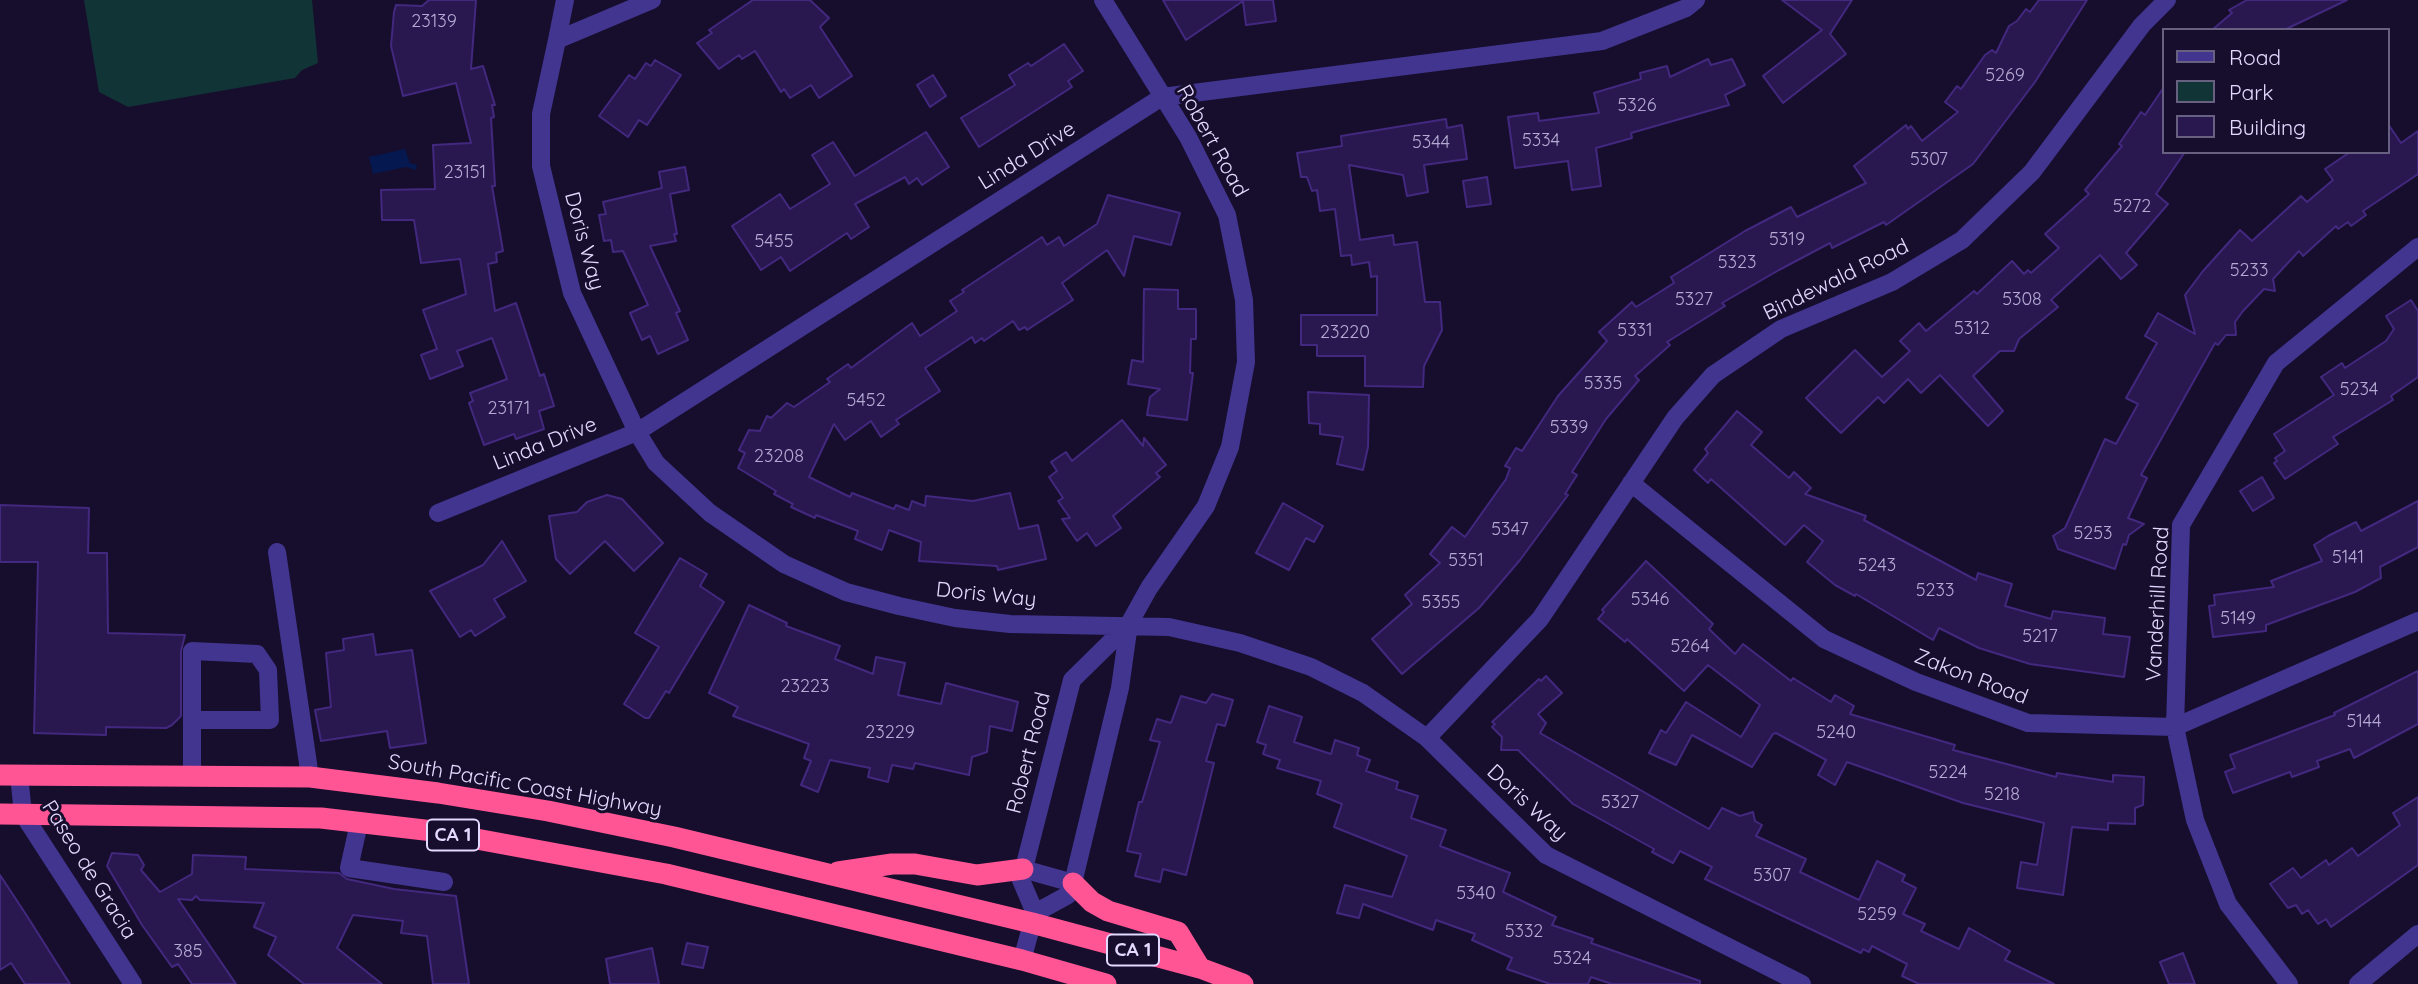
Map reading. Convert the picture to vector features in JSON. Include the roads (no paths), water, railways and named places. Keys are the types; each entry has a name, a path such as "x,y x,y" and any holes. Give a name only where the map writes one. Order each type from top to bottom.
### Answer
{"highway":[{"name":"South Pacific Coast Highway","path":"9,775 310,777 438,793 548,811 674,837 824,874 1034,918"},
{"name":"CA 1","path":"0,814 321,818 541,849 653,872 1022,960 1106,984"},
{"path":"824,874 892,864 915,864 977,875 998,875 1023,869"},
{"path":"1073,883 1092,902 1108,911 1178,932 1200,968"},
{"name":"CA 1","path":"1034,918 1200,968 1243,984"}],"street":[{"name":"Doris Way","path":"565,0 541,114 541,166 572,293 637,432 656,463 710,513 784,564 846,592 955,618 1010,624 1129,624 1169,627 1240,643 1311,667 1363,693 1427,738 1546,855 1802,984"},
{"path":"557,40 652,0"},
{"name":"Robert Road","path":"1034,918 1020,880 1072,680 1129,624 1149,588 1206,506 1230,447 1246,362 1244,300 1227,215 1188,137 1103,0"},
{"name":"Linda Drive","path":"438,513 637,432 1162,97 1602,41 1686,8 1696,0"},
{"name":"Bindewald Road","path":"1427,738 1540,619 1675,418 1713,376 1781,330 1892,282 1962,240 2032,172 2142,25 2167,0"},
{"name":"Vanderhill Road","path":"2289,984 2228,904 2195,820 2175,727 2181,525 2276,363 2418,247"},
{"name":"Zakon Road","path":"1631,483 1824,639 1916,682 2028,723 2175,727 2418,621"},
{"path":"277,552 310,777"},
{"name":"Robert Road","path":"1073,883 1120,688 1129,624"},
{"path":"192,720 270,720 268,670 257,654 192,651 192,720 192,778"},
{"name":"Paseo de Gracia","path":"9,775 23,814 133,984"},
{"path":"359,823 349,868 444,882"},
{"path":"1022,960 1034,918 1068,895 1073,883 1023,869"},
{"path":"2358,984 2418,934"}]}
